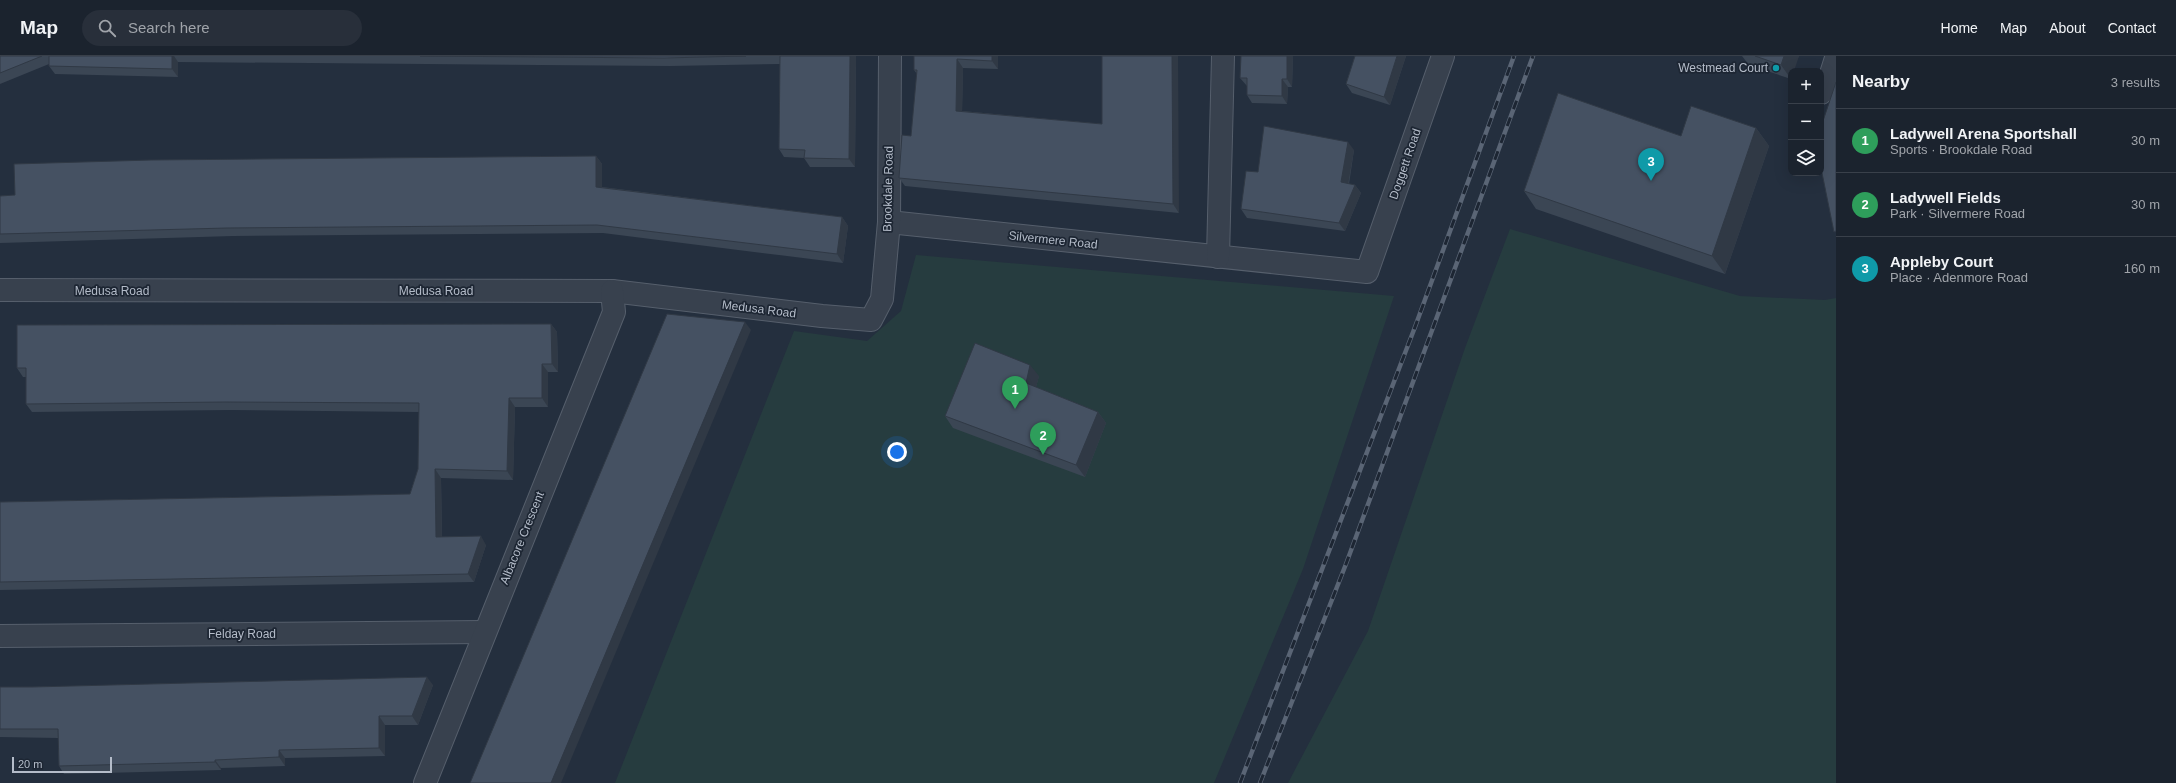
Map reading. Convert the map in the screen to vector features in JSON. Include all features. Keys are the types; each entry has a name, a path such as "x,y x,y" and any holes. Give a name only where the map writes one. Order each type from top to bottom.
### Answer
{"street":[{"name":"Brookdale Road","path":"871,320 882,299 889,222 890,56"},
{"path":"1218,257 1223,56"},
{"name":"Doggett Road","path":"1367,272 1443,56"},
{"path":"1824,88 1830,77 1836,58"},
{"name":"Silvermere Road","path":"889,222 1367,272"},
{"name":"Medusa Road","path":"0,290 612,291 822,316 871,320"},
{"name":"Albacore Crescent","path":"425,783 484,632 614,312 612,291"},
{"name":"Felday Road","path":"0,636 484,632"}],"green space":[{"path":"1510,229 1740,296 1825,300 1836,298 1836,783 1288,783 1368,631 1465,348"},
{"path":"916,255 1394,296 1303,569 1214,783 615,783 794,331 867,341 901,311"}],"building":[{"path":"0,56 42,56 0,73"},
{"path":"49,56 172,56 172,69 49,66"},
{"path":"420,56 746,56 664,58"},
{"path":"780,56 850,56 849,159 804,158 805,150 779,149"},
{"path":"914,56 992,56 992,61 957,59 956,111 1102,124 1102,56 1172,56 1173,204 899,178 902,135 911,136 917,70 914,70"},
{"path":"1241,56 1287,56 1287,79 1282,79 1282,96 1247,95 1247,78 1240,78"},
{"path":"1355,56 1397,56 1384,97 1346,84"},
{"path":"1755,56 1784,56 1781,65"},
{"path":"1836,82 1836,231 1834,232 1823,176 1824,176 1824,118"},
{"path":"1558,93 1681,136 1691,106 1756,128 1712,256 1524,191"},
{"path":"1264,126 1348,142 1341,182 1355,185 1339,223 1241,209 1246,171 1258,172"},
{"path":"596,156 596,187 842,217 837,254 597,225 227,228 0,234 0,196 15,195 14,164 151,160"},
{"path":"667,314 745,322 551,783 470,783"},
{"path":"551,324 552,364 542,364 542,398 509,398 507,471 435,469 436,537 481,536 468,574 0,582 0,502 410,494 418,469 419,403 225,402 26,404 26,368 17,368 17,325"},
{"path":"975,343 1030,365 1026,383 1098,412 1076,465 945,416"},
{"path":"427,677 412,716 379,716 379,748 279,750 279,757 215,760 215,762 59,766 58,729 0,729 0,687"}],"railway":[{"path":"1240,783 1415,327 1514,56"},
{"path":"1260,783 1346,564 1533,56"}],"place":[{"name":"Westmead Court","path":"1776,68"},
{"name":"Appleby Court","path":"1651,181"},
{"name":"Ladywell Arena Sportshall","path":"1015,409"},
{"name":"Ladywell Fields","path":"1043,455"}]}
